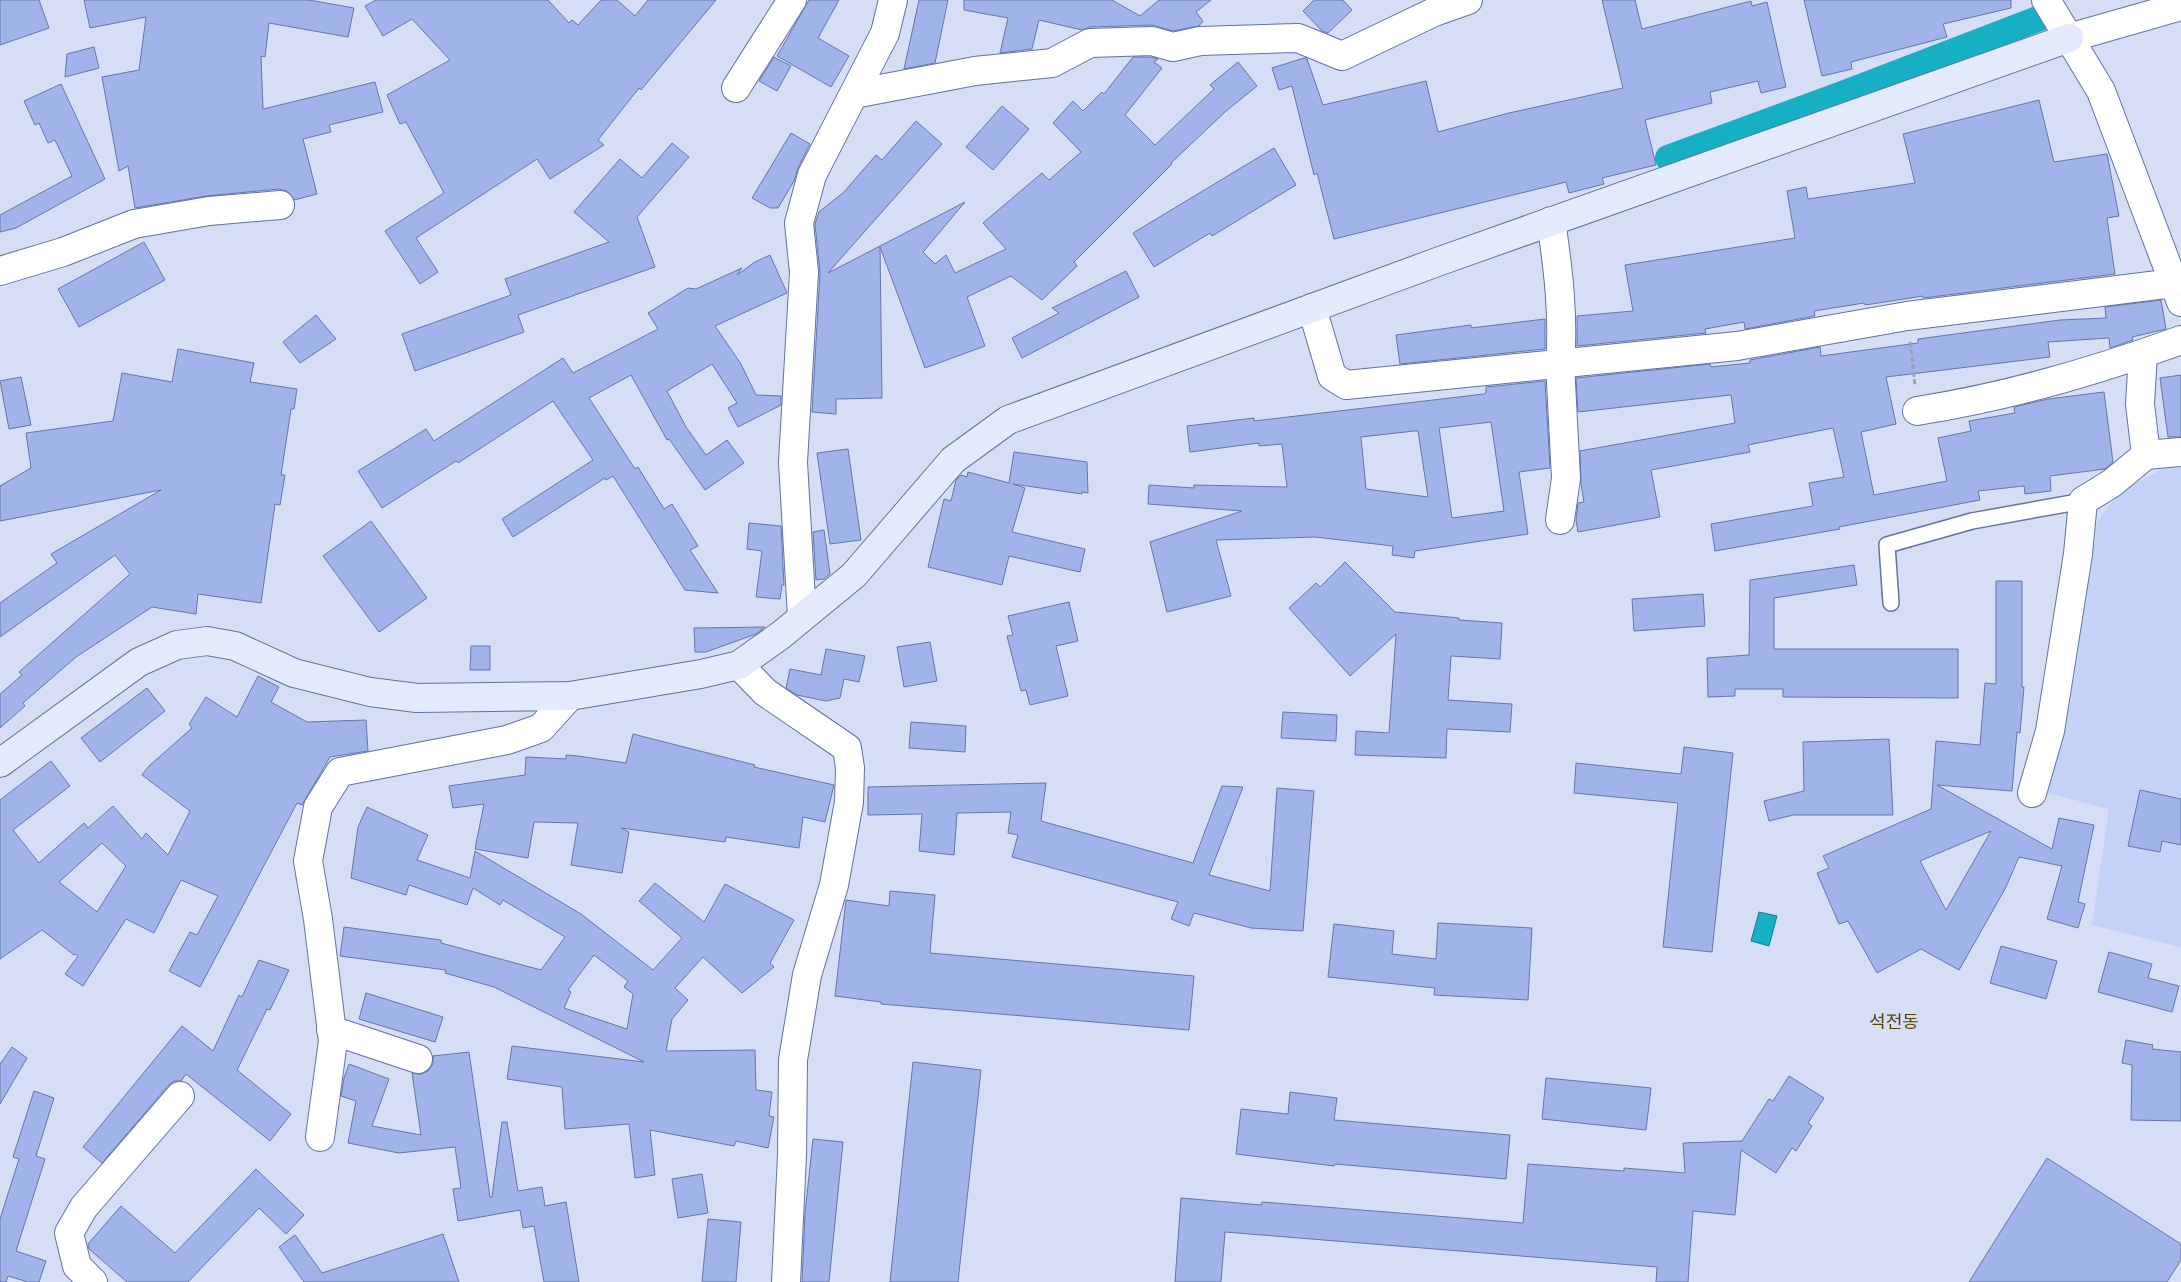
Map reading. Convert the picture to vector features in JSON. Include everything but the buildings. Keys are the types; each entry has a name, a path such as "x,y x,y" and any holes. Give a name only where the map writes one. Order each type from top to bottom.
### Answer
{"street":[{"path":"736,88 792,0"},
{"path":"802,617 793,462 804,272 799,223 812,175 885,33 892,0"},
{"path":"854,94 975,71 1052,63 1090,43 1152,41 1173,47 1200,41 1298,38 1342,56 1434,12 1468,0"},
{"path":"1312,308 1332,376 1346,385 1737,346 1907,316 2177,292 2101,91 2046,0"},
{"path":"0,763 139,662 177,645 207,641 235,646 294,673 370,692 417,698 570,696 692,676 740,664 782,635 854,576 953,460 1008,420 1552,221 2068,38 2181,6"},
{"path":"0,271 55,254 134,224 209,211 280,205"},
{"path":"1552,221 1557,260 1562,346 1560,364 1566,478 1560,520"},
{"path":"1917,411 1973,402 2143,354 2181,340"},
{"path":"2143,354 2140,404 2146,455"},
{"path":"2032,793 2050,730 2078,554 2083,501 2112,483 2146,455 2181,452"},
{"path":"740,664 765,692 847,748 850,768 849,802 834,885 806,975 793,1060 792,1155 786,1282"},
{"path":"320,1137 333,1041 318,920 308,861 318,807 340,772 508,740 540,728 570,696"},
{"path":"331,1030 418,1060"},
{"path":"94,1282 77,1266 69,1233 84,1207 180,1096"}],"lane":[{"path":"1891,603 1887,545 1972,522 2083,501"}],"path":[{"path":"1907,316 1917,411"}],"shaded area":[{"path":"2181,460 2181,947 2092,925 2109,809 2047,793 2068,709 2098,521 2120,491"}],"water":[{"path":"1759,912 1777,916 1769,946 1751,941"}],"waterway":[{"path":"1668,158 1845,93 2040,18"}],"district":[{"name":"석전동","path":"1894,1021"}]}
